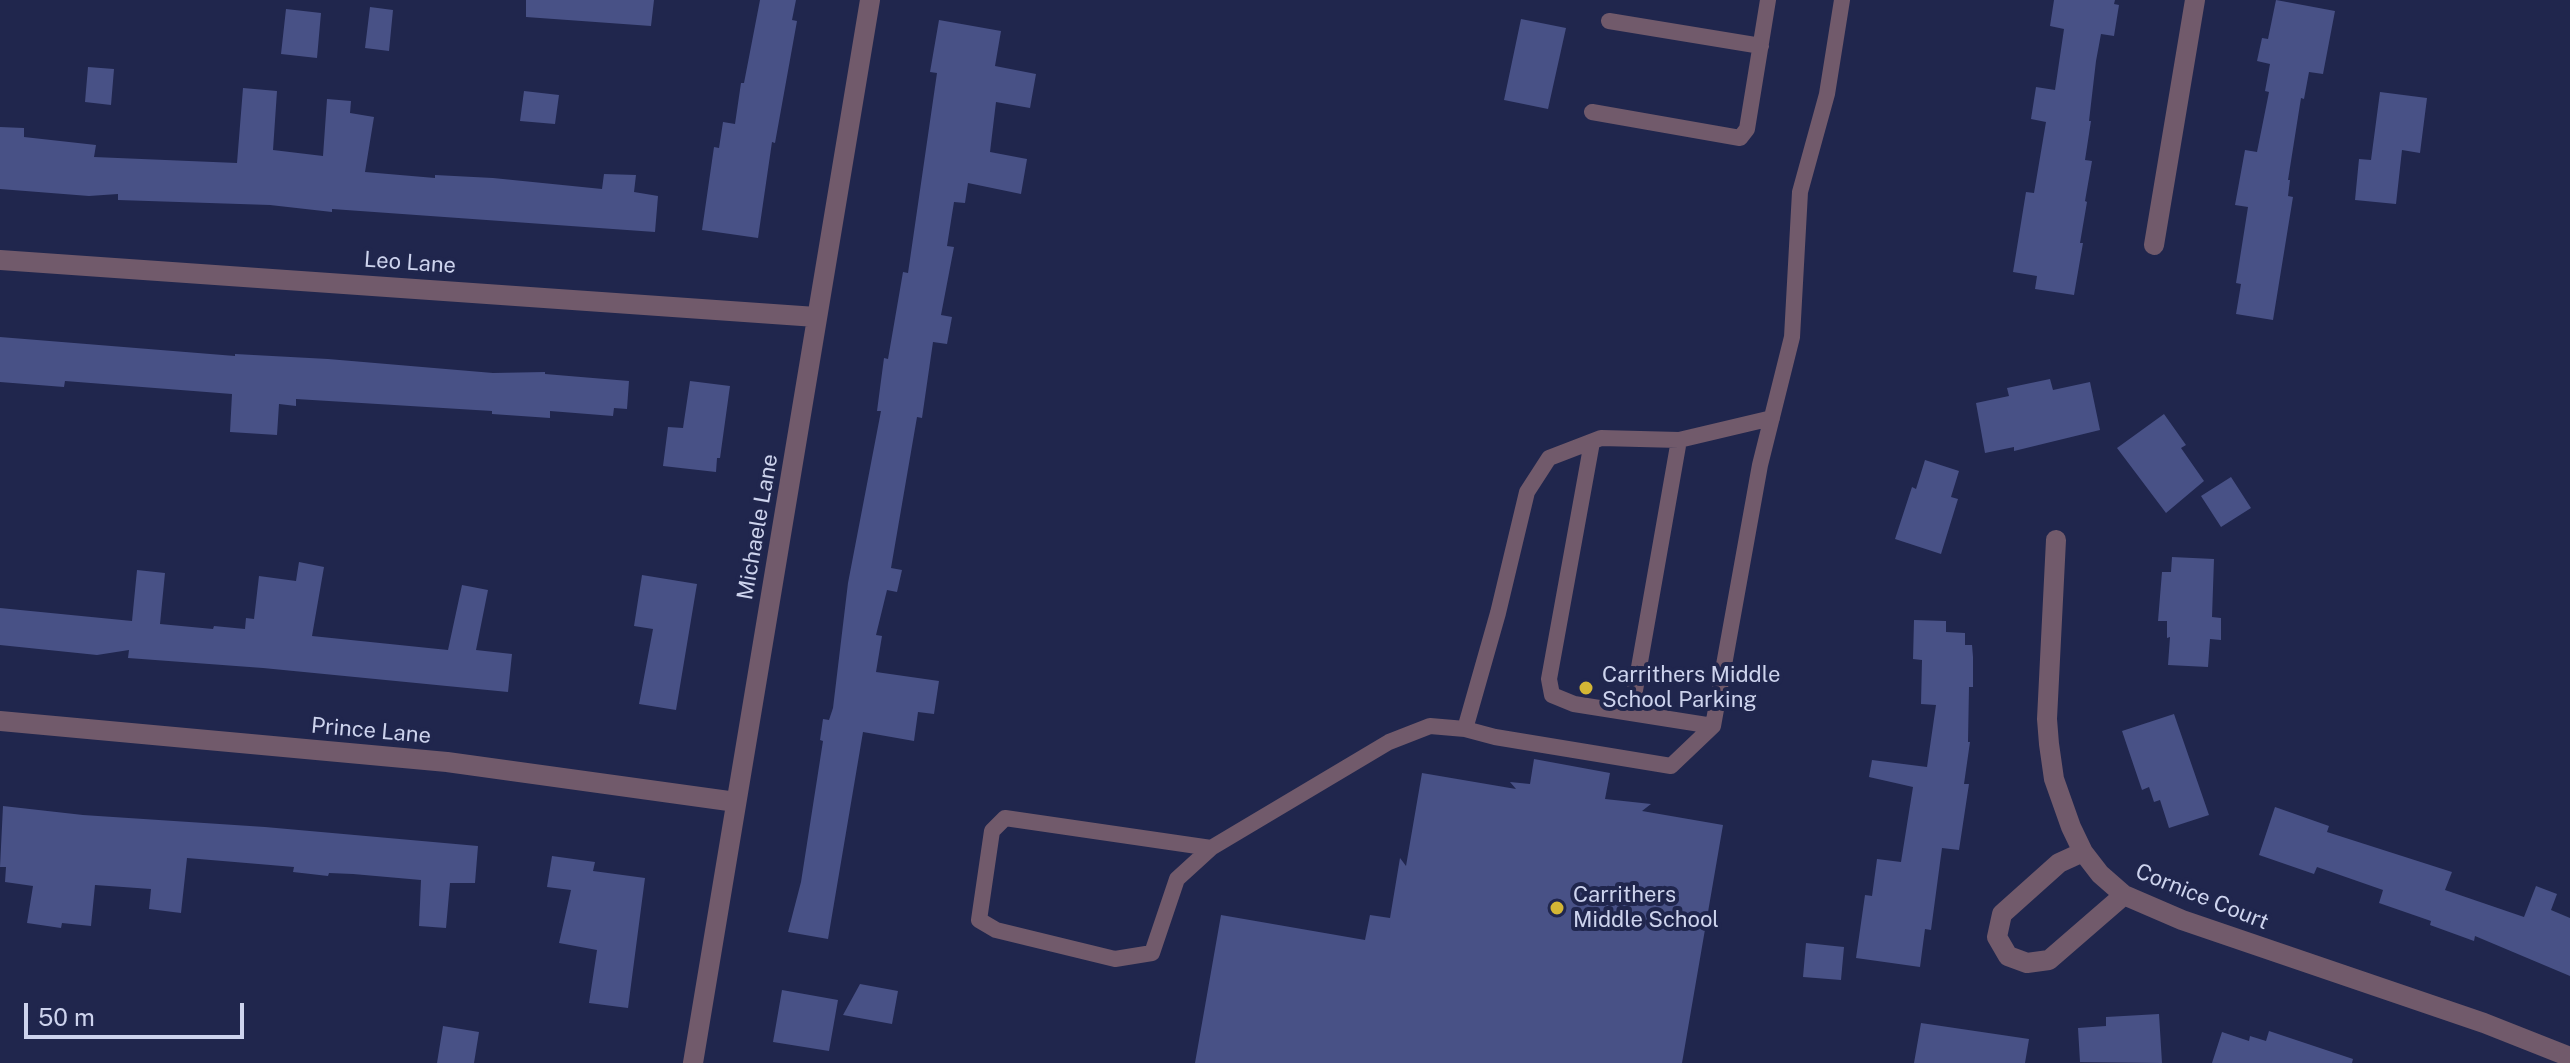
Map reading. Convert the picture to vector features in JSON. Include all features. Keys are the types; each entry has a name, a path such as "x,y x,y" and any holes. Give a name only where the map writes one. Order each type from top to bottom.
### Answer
{"street":[{"name":"Michaele Lane","path":"693,1063 870,0"},
{"path":"2154,245 2195,0"},
{"name":"Leo Lane","path":"0,260 816,317"},
{"name":"Cornice Court","path":"2056,540 2048,731 2054,779 2083,852 2100,874 2124,895 2182,920 2484,1023 2570,1057"},
{"name":"Prince Lane","path":"0,721 447,762 736,802"},
{"path":"2083,852 2059,863 2002,914 1997,937 2008,956 2027,963 2049,960 2124,895"}],"lane":[{"path":"1592,112 1740,138 1747,129 1768,0"},
{"path":"1211,848 1005,818 992,831 979,920 996,930 1115,959 1152,953 1177,879 1211,848 1389,742 1430,726 1465,729 1495,737 1671,766 1713,726 1760,465 1792,337 1800,192 1827,94 1842,0"},
{"path":"1609,21 1761,46"},
{"path":"1465,729 1498,613 1527,492 1549,458 1601,438 1679,440 1772,418"},
{"path":"1631,713 1679,440"},
{"path":"1592,442 1549,679 1552,695 1574,704 1713,726"}],"building":[{"path":"526,0 654,0 651,26 526,17"},
{"path":"760,0 796,0 792,20 797,21 775,143 772,142 758,238 702,230 714,147 719,148 723,122 735,124"},
{"path":"2054,0 2115,0 2114,4 2119,5 2114,36 2101,34 2096,61 2085,160 2092,161 2074,295 2035,289 2037,276 2013,272 2026,192 2034,193 2046,122 2031,119 2036,87 2055,90 2064,29 2050,26"},
{"path":"2276,0 2335,11 2323,74 2309,72 2304,99 2301,98 2288,180 2288,196 2293,197 2273,320 2236,314 2241,284 2236,283 2248,207 2235,205 2245,150 2257,152 2269,92 2265,91 2270,64 2257,61 2262,38 2268,39"},
{"path":"370,7 393,10 389,51 365,48"},
{"path":"286,9 321,13 317,58 281,54"},
{"path":"1521,19 1566,28 1548,109 1504,100"},
{"path":"939,20 1001,31 995,66 1036,74 1030,108 996,102 990,152 1027,159 1021,194 968,183 965,203 954,202 947,246 954,247 941,315 952,317 947,344 933,342 922,418 917,417 891,568 902,570 897,592 887,590 876,635 882,636 876,672 939,681 934,714 918,712 914,741 863,732 828,939 788,932 801,882 823,741 820,740 823,719 829,720 833,708 848,583 881,411 877,411 884,358 888,359 903,272 908,273 937,73 930,72"},
{"path":"88,67 114,69 111,105 85,102"},
{"path":"243,88 277,91 273,150 323,156 327,99 351,101 350,113 374,117 365,172 435,178 435,175 493,178 602,189 604,174 636,175 634,192 658,196 655,232 332,209 332,212 270,205 118,200 118,194 89,196 0,189 0,127 24,128 24,137 96,145 94,157 237,163"},
{"path":"524,91 559,95 555,124 520,121"},
{"path":"2380,92 2427,98 2420,153 2402,150 2396,204 2355,200 2359,159 2371,160"},
{"path":"0,337 493,373 545,372 629,381 627,409 614,408 613,416 550,411 550,418 492,414 492,411 296,399 296,406 279,404 277,435 230,432 232,394 65,381 64,387 0,382"},
{"path":"2050,379 2053,390 2090,382 2100,430 2014,451 2014,447 1985,453 1976,403 2009,396 2007,388"},
{"path":"690,381 730,386 716,472 663,466 668,427 683,428"},
{"path":"2164,414 2186,445 2181,448 2204,481 2166,513 2117,448"},
{"path":"1925,460 1959,471 1951,497 1958,499 1941,554 1895,539 1912,487 1916,489"},
{"path":"2231,477 2251,508 2221,527 2201,496"},
{"path":"2172,557 2214,559 2212,617 2221,618 2221,640 2210,639 2208,667 2168,665 2170,637 2167,638 2167,621 2158,621 2162,572 2171,572"},
{"path":"299,562 324,567 312,636 448,650 462,585 488,590 476,650 512,654 508,692 128,658 129,650 97,655 0,645 0,608 132,621 137,570 165,573 160,624 245,629 246,618 254,619 259,576 296,581"},
{"path":"642,575 697,584 676,710 639,704 653,629 634,626"},
{"path":"1914,620 1946,621 1946,632 1965,633 1965,645 1972,645 1973,657 1973,687 1969,687 1970,742 1964,784 1969,784 1959,850 1942,848 1931,930 1925,929 1920,967 1856,958 1865,895 1872,896 1877,859 1901,862 1913,787 1869,777 1872,760 1927,767 1936,705 1921,704 1922,660 1913,659"},
{"path":"2174,714 2209,815 2169,828 2160,800 2154,802 2149,787 2142,790 2122,731"},
{"name":"Carrithers Middle School","path":"1534,759 1610,773 1605,799 1651,804 1642,811 1723,825 1682,1063 1195,1063 1221,915 1365,940 1370,915 1390,918 1400,858 1406,866 1422,773 1516,789 1510,782 1530,784"},
{"path":"3,806 478,846 475,883 450,883 446,928 419,926 421,880 353,874 329,873 328,876 293,872 294,867 187,858 181,913 149,909 151,889 95,885 91,926 62,923 61,928 27,923 33,886 5,882 6,867 0,867"},
{"path":"2275,807 2329,826 2327,832 2452,872 2445,890 2524,917 2536,886 2557,894 2551,910 2570,918 2570,976 2475,936 2474,941 2430,925 2431,921 2379,903 2383,890 2317,867 2314,874 2259,855"},
{"path":"552,856 595,862 593,871 645,878 628,1008 589,1003 597,950 559,943 571,890 547,887"},
{"path":"1806,943 1844,947 1841,980 1803,977"},
{"path":"860,984 898,991 892,1024 843,1015"},
{"path":"782,990 838,1000 829,1051 773,1042"},
{"path":"2159,1014 2162,1063 2080,1062 2078,1028 2106,1026 2106,1017"},
{"path":"1921,1023 2029,1039 2025,1063 1914,1063"},
{"path":"443,1026 479,1032 474,1063 437,1063"},
{"path":"2269,1031 2353,1059 2352,1063 2212,1063 2222,1032 2249,1041 2250,1036 2266,1041"}],"place":[{"name":"Carrithers Middle School Parking","path":"1586,688"},
{"name":"Carrithers Middle School","path":"1557,908"}]}
